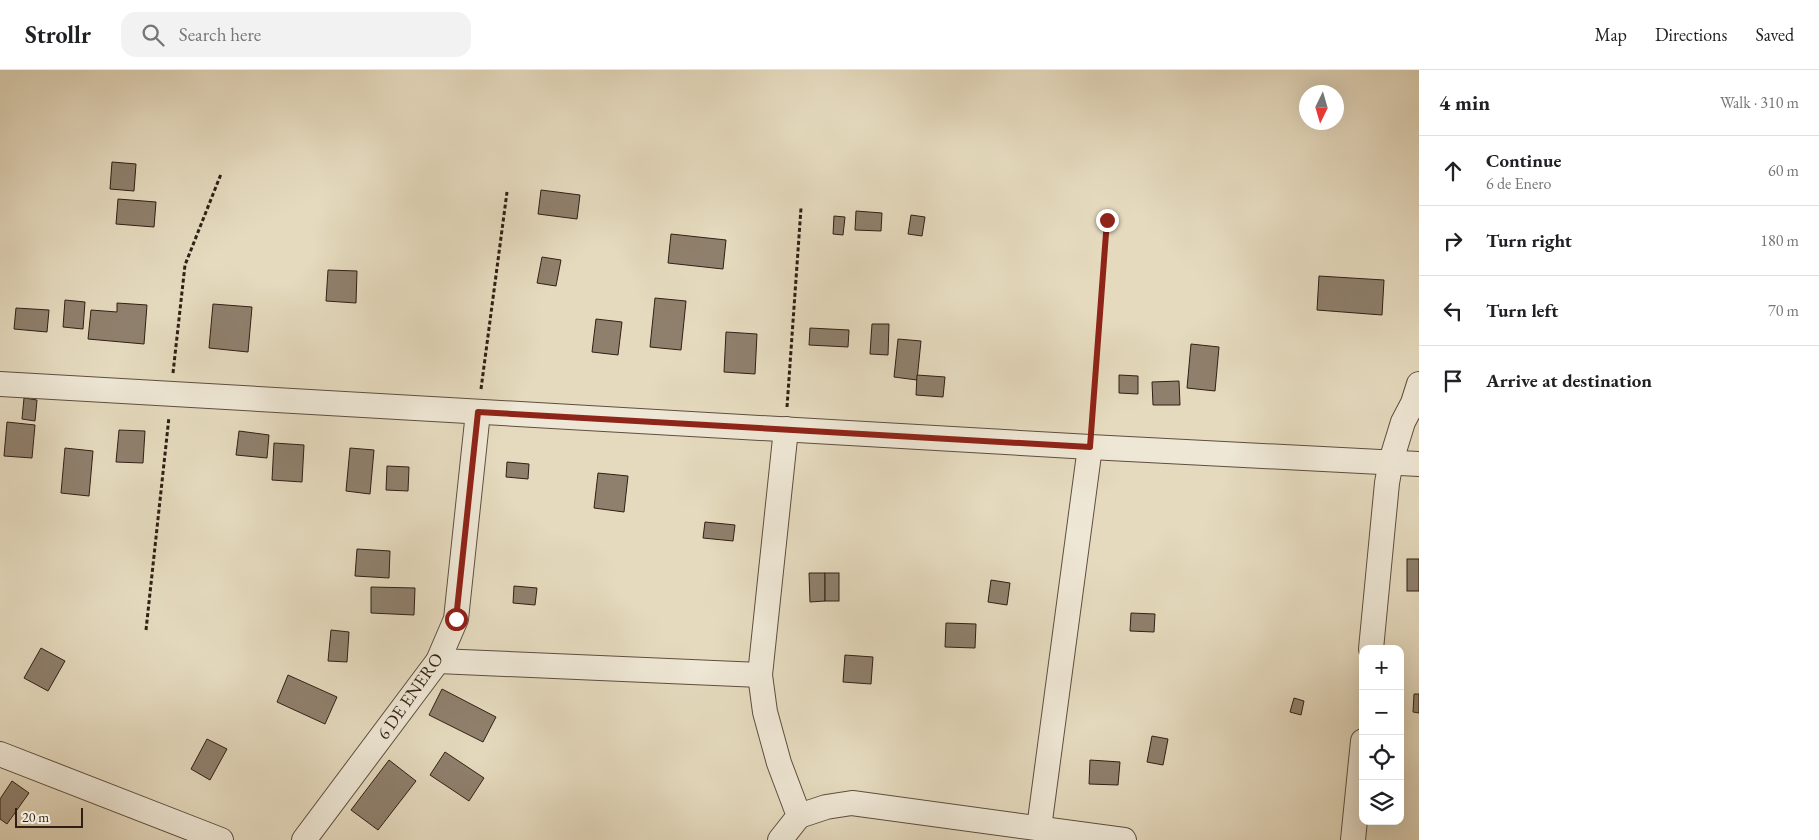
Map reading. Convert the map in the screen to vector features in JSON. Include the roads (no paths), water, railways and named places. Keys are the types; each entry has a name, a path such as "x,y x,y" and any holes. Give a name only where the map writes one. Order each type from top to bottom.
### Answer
{"street":[{"path":"0,384 1090,447 1391,461 1419,464"},
{"path":"1372,645 1387,483 1391,461 1403,422 1414,403 1419,384"},
{"name":"6 DE ENERO","path":"304,840 438,661 456,619 478,412"},
{"path":"786,429 760,675 765,712 778,764 799,816"},
{"path":"1039,828 1090,447"},
{"path":"438,661 760,675"},
{"path":"0,754 221,840"},
{"path":"1353,840 1359,780"},
{"path":"780,840 799,816 826,806 852,803 1124,840"}]}
